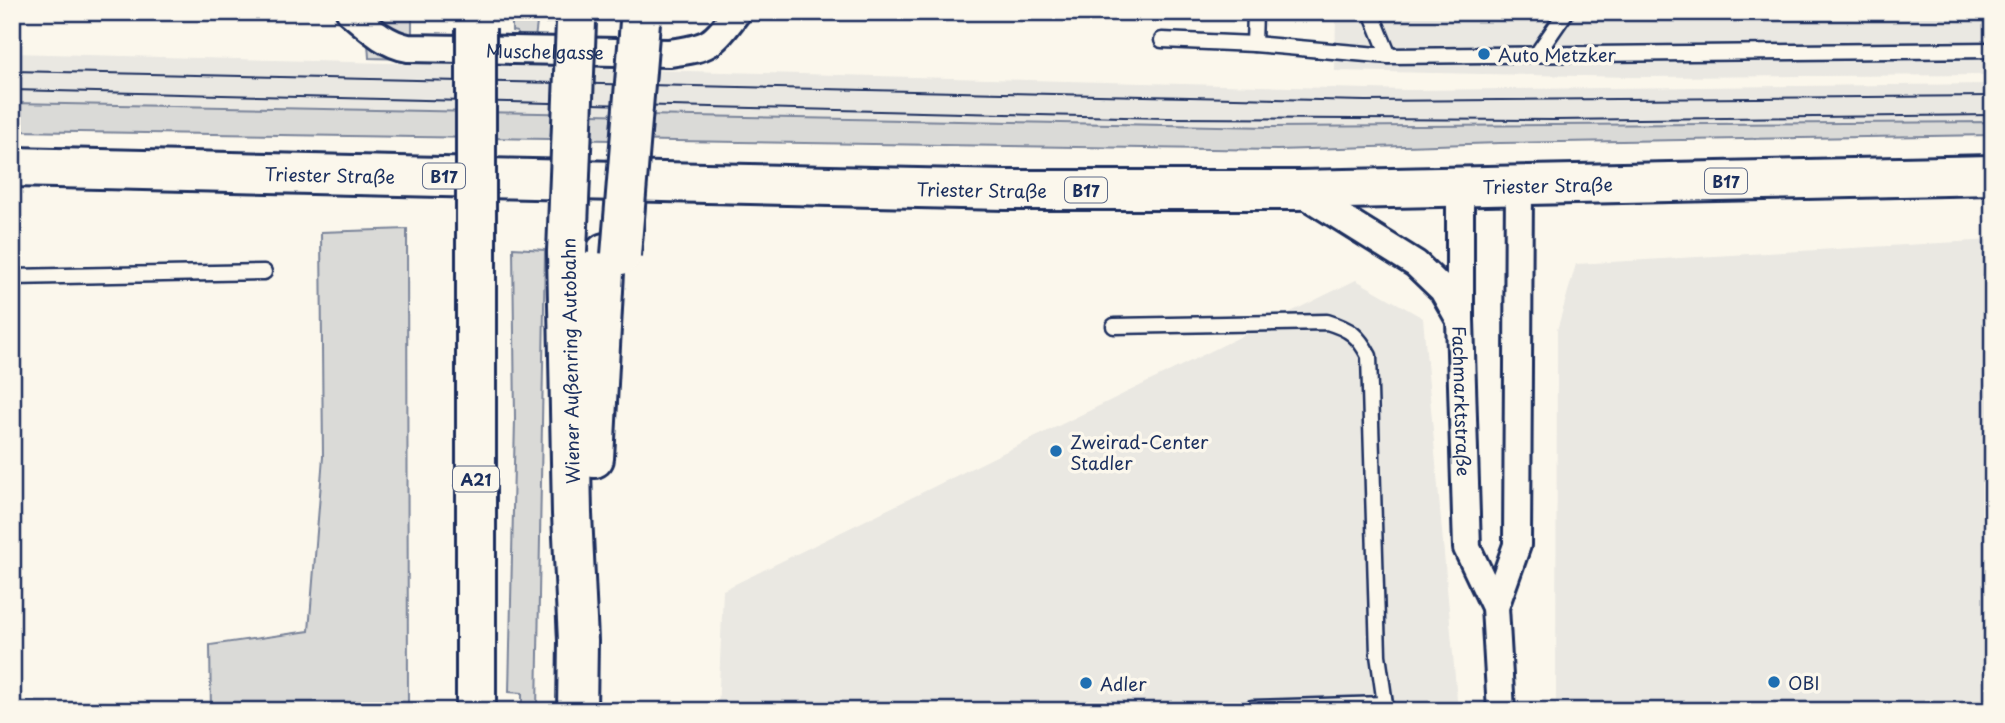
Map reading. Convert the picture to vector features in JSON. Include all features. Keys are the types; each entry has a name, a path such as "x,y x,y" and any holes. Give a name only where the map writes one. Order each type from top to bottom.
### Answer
{"main road":[{"name":"Wiener Außenring Autobahn","path":"576,17 567,252 572,514 578,641 577,711"},
{"path":"578,641 632,17"},
{"name":"A21","path":"475,18 477,711"},
{"name":"Triester Straße","path":"12,167 1005,190 1297,190 1993,175"}],"street":[{"name":"Muschelgasse","path":"350,12 378,35 396,46 408,48 669,53 698,49 712,41 737,12"},
{"name":"Fachmarktstraße","path":"1495,607 1517,545 1519,186"},
{"name":"Fachmarktstraße","path":"1460,187 1460,320 1467,548 1495,607 1501,711"},
{"path":"1297,190 1416,264 1443,290 1460,320"}],"lane":[{"path":"1254,44 1255,12"},
{"path":"1371,12 1389,56"},
{"path":"1537,54 1566,12"},
{"path":"1162,40 1254,44 1389,56 1993,50"},
{"path":"12,277 264,272"},
{"path":"1114,326 1327,322 1345,328 1361,341 1369,356 1378,655 1385,707 1252,708 1252,711"}],"shaded area":[{"path":"366,12 412,12 412,59 369,58"},
{"path":"512,12 554,12 554,22 537,23 535,39 518,38 517,32 512,31"},
{"path":"1336,12 1993,12 1993,75 1634,77 1335,71"},
{"path":"12,53 1408,90 1993,84 1993,122 1270,127 12,103"},
{"path":"12,103 1270,127 1993,122 1993,135 1500,143 1277,150 12,131"},
{"path":"407,229 408,711 211,711 210,645 309,631 323,457 321,232"},
{"path":"1993,240 1993,711 1556,711 1557,330 1576,264"},
{"path":"513,248 545,250 537,711 522,711 522,693 509,692 515,419"},
{"path":"1356,280 1423,318 1458,711 718,711 723,590"}],"tram line":[{"path":"12,71 1365,101 1993,96"},
{"path":"12,90 1166,118 1555,120 1993,115"}],"place":[{"name":"Auto Metzker","path":"1484,54"},
{"name":"Zweirad-Center Stadler","path":"1056,451"},
{"name":"OBI","path":"1774,682"},
{"name":"Adler","path":"1086,683"}]}
